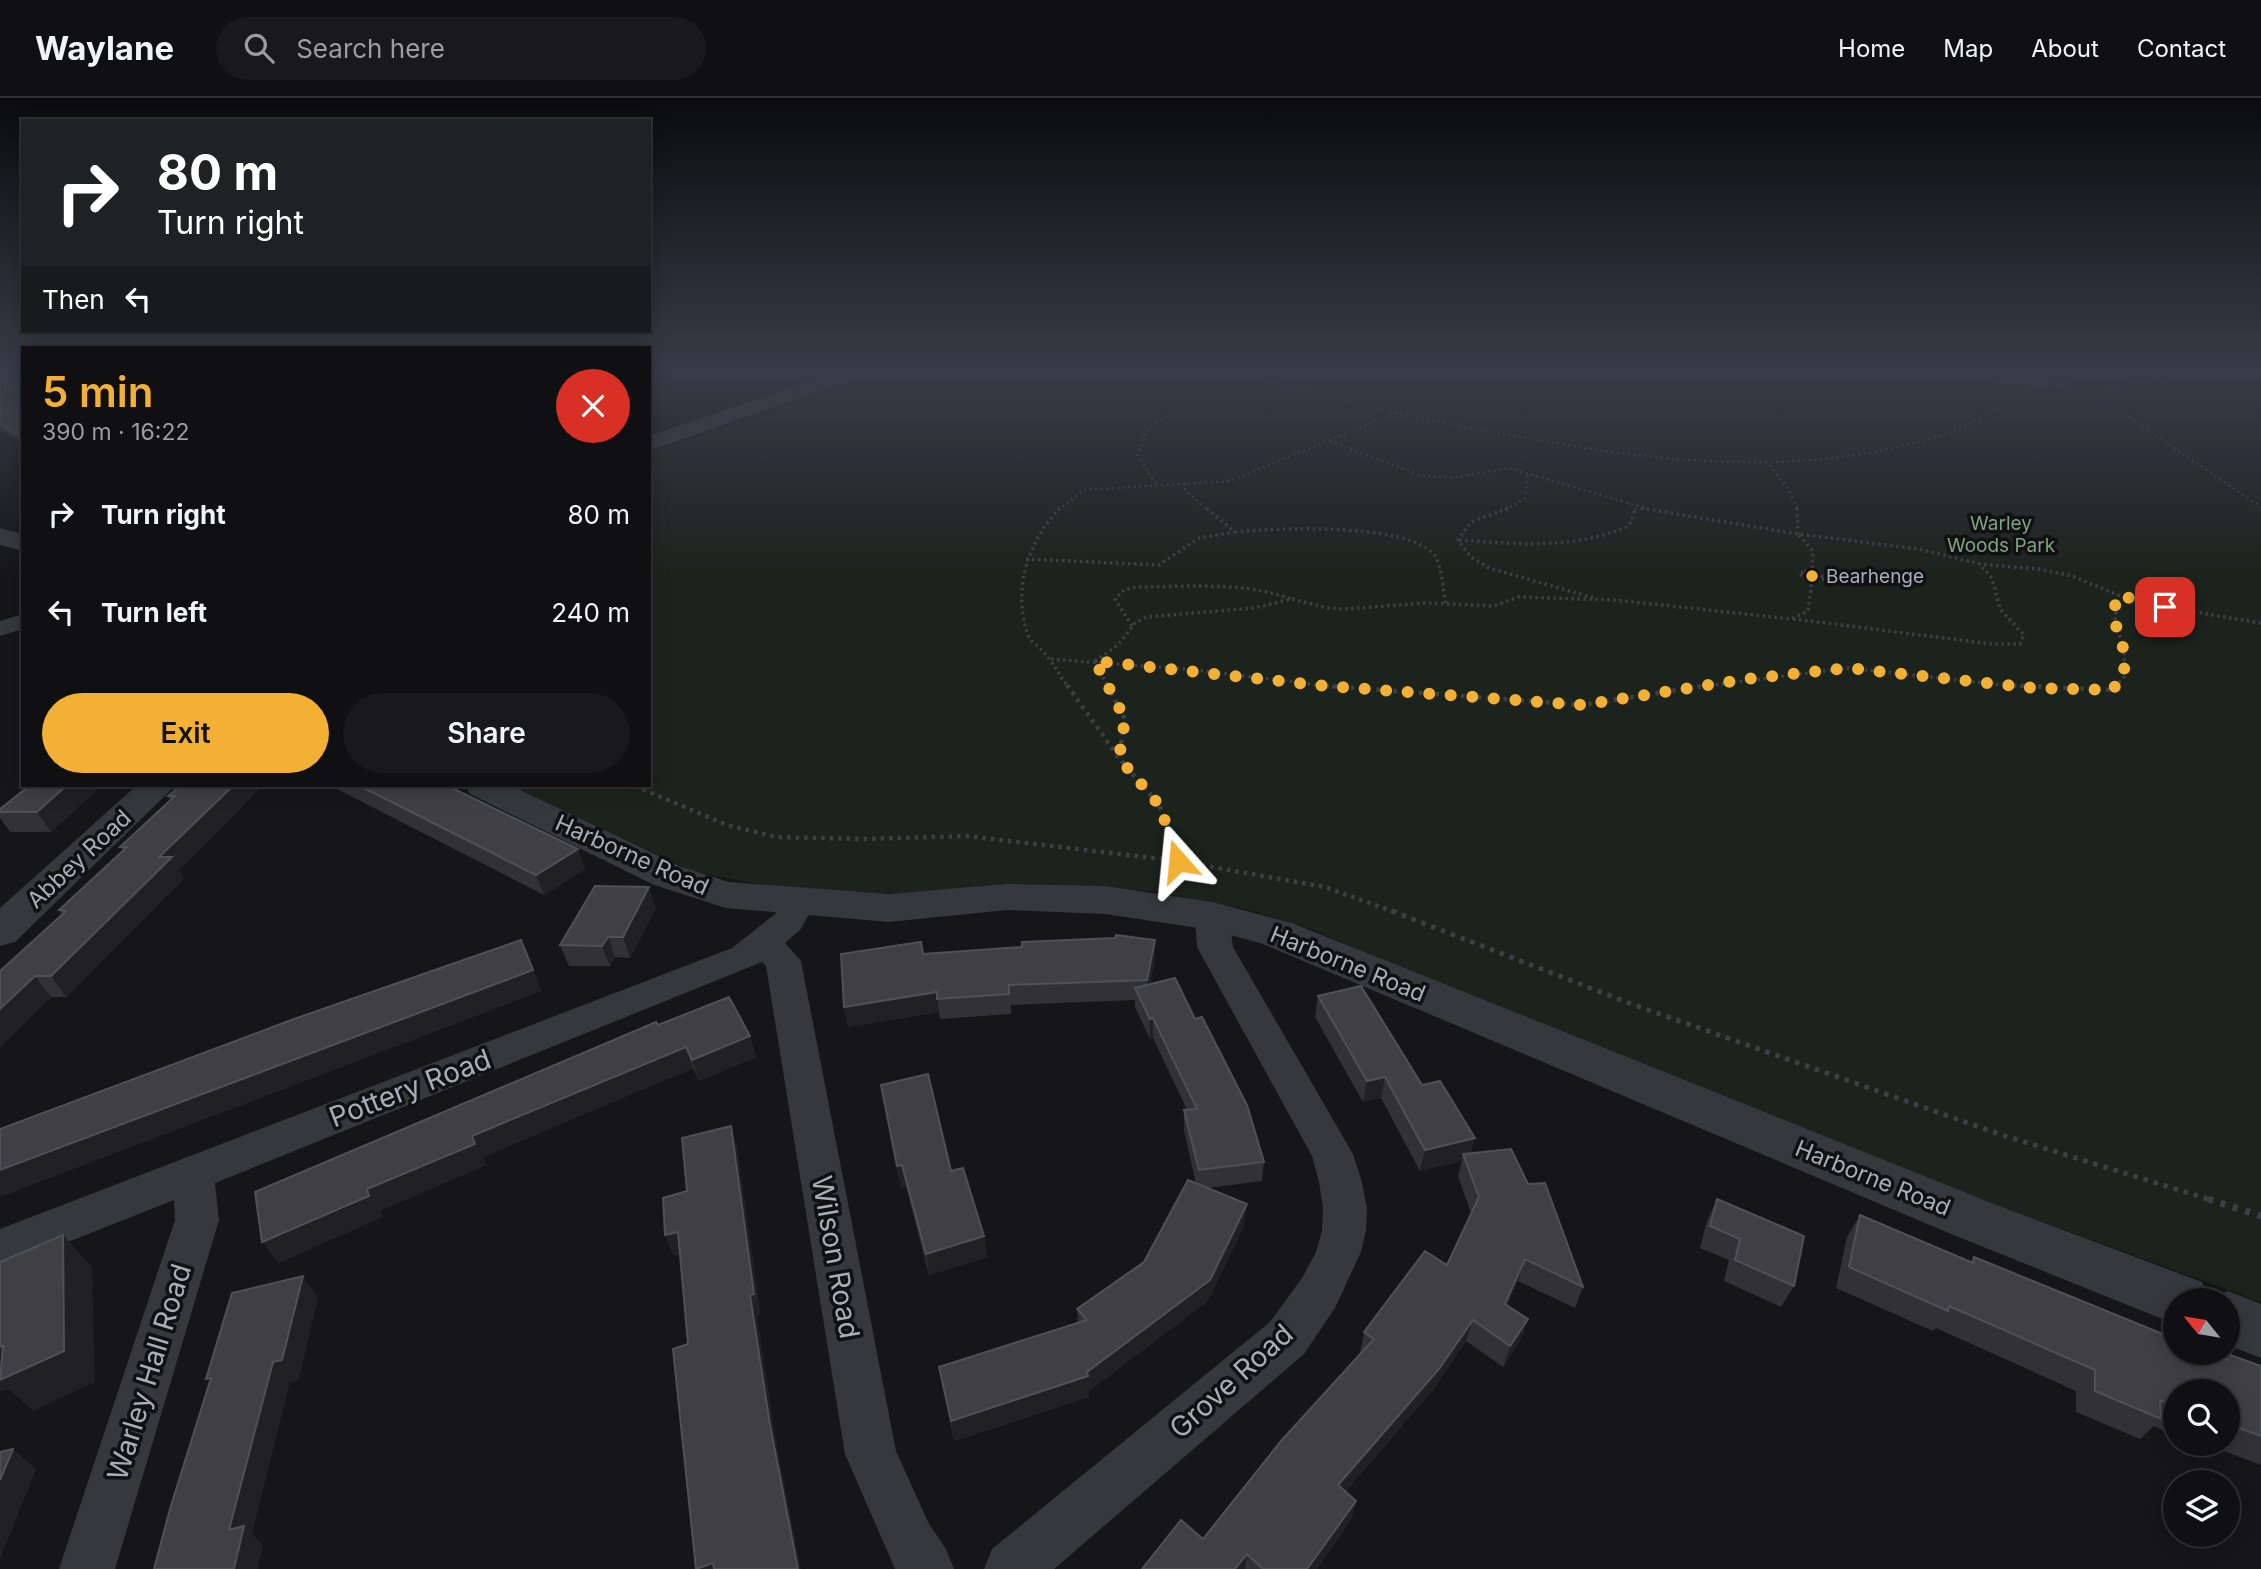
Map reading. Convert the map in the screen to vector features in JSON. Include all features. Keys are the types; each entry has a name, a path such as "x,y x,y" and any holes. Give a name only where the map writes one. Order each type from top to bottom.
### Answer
{"street":[{"path":"0,536 21,542"},
{"path":"0,629 21,622"},
{"name":"Abbey Road","path":"0,932 156,787"},
{"name":"Harborne Road","path":"485,787 668,876 726,895 889,908 1007,897 1105,900 1212,916 1277,933 1962,1215 2163,1293"},
{"name":"Pottery Road","path":"0,1249 745,957 788,922 800,901"},
{"name":"Grove Road","path":"1012,1569 1287,1338 1322,1289 1341,1250 1347,1214 1342,1180 1332,1154 1215,947 1212,916"},
{"name":"Wilson Road","path":"763,944 783,961 871,1454 910,1544 926,1569"},
{"name":"Warley Hall Road","path":"87,1569 197,1220 193,1173"},
{"path":"2240,1323 2261,1331"}],"path":[{"path":"1144,439 1138,455 1156,484"},
{"path":"1178,861 1160,806 1119,758 1051,659 1028,637 1022,580 1026,559 1045,526 1073,496 1102,487 1230,481 1335,439"},
{"path":"1543,439 1681,459 1769,464 1826,461 1902,448 1927,439"},
{"path":"2159,439 2261,507"},
{"path":"1329,441 1415,474 1433,478 1462,477 1491,468 1509,468 1636,507 1798,534 1919,549 1980,565 2038,569 2072,576 2118,595 2165,607 2261,623"},
{"path":"1769,464 1785,483 1802,514 1798,534"},
{"path":"1458,540 1471,522 1504,510 1525,498 1528,472"},
{"path":"1186,482 1185,490 1235,532"},
{"path":"1458,540 1541,546 1577,545 1607,537 1629,526 1636,507"},
{"path":"1026,559 1159,565 1199,538 1235,532 1278,528 1386,534 1407,538 1423,545 1436,557 1446,603"},
{"path":"1798,534 1813,551 1812,571"},
{"path":"1458,540 1471,557 1489,568 1599,600"},
{"path":"1132,626 1115,599 1124,590 1149,587 1243,588 1269,591 1328,608 1446,603 1493,606 1519,597 1599,600 1791,619 1992,644 2020,644 2024,635 2000,609 1992,578 1980,565"},
{"path":"1812,571 1825,579 1812,581 1799,575 1801,572 1812,571"},
{"path":"1791,619 1808,611 1812,581"},
{"path":"1051,659 1095,661 1326,686 1582,705 1746,679 1848,668 2034,688 2112,690 2124,676 2124,652 2115,628 2115,604 2118,595"},
{"path":"1095,661 1118,645 1132,626 1147,617 1253,608 1292,599"},
{"path":"1095,661 1125,719 1119,758"},
{"path":"637,787 727,825 776,837 863,839 968,836 1178,861 1325,887 1434,926 1634,1005 1973,1125 2261,1216"}],"green space":[{"name":"Warley Woods Park","path":"689,439 2261,439 2261,1302 2240,1294 2240,1288 2223,1288 1927,1179 1484,1004 1314,930 1253,911 1150,891 1099,887 855,894 767,886 692,871 514,787 651,787 651,452"}],"building":[{"path":"28,787 65,787 37,812 0,812 0,809"},
{"path":"179,787 232,787 159,857 172,857 51,976 35,976 0,1009 0,971 66,911 59,910 127,847 120,847 175,796 168,796"},
{"path":"362,787 450,787 578,849 536,875"},
{"path":"595,886 649,887 623,937 608,937 602,946 560,945"},
{"path":"1116,935 1155,940 1147,980 1009,985 1009,994 937,999 937,992 844,1007 841,954 921,942 923,954 1022,947 1022,942 1115,938"},
{"path":"521,940 533,970 0,1170 0,1129 294,1019"},
{"path":"1175,978 1195,1019 1202,1017 1247,1105 1264,1162 1199,1170 1184,1110 1197,1109 1153,1018 1150,1019 1135,988"},
{"path":"1361,986 1422,1085 1440,1081 1475,1138 1425,1150 1385,1077 1367,1081 1318,996"},
{"path":"729,997 750,1036 692,1060 686,1047 472,1136 475,1144 367,1189 369,1196 262,1242 255,1192 656,1022 658,1025"},
{"path":"928,1074 951,1171 963,1168 984,1236 926,1254 902,1165 897,1166 881,1085"},
{"path":"731,1126 754,1294 750,1295 770,1425 798,1569 714,1569 713,1563 696,1569 673,1349 688,1344 678,1232 665,1235 663,1198 687,1191 682,1138"},
{"path":"1511,1149 1528,1184 1545,1183 1583,1287 1525,1259 1505,1304 1528,1319 1510,1346 1473,1320 1439,1369 1338,1485 1356,1501 1307,1569 1263,1569 1247,1554 1235,1569 1142,1569 1181,1520 1203,1539 1281,1441 1374,1339 1364,1332 1425,1251 1447,1265 1479,1197 1463,1154"},
{"path":"1188,1180 1247,1204 1210,1280 1087,1372 1088,1376 951,1421 939,1367 1087,1320 1077,1309 1144,1262"},
{"path":"1717,1199 1804,1236 1794,1286 1735,1260 1740,1239 1710,1226"},
{"path":"1860,1215 1973,1263 1974,1257 2163,1334 2163,1365 2240,1365 2240,1358 2261,1366 2261,1436 2240,1428 2240,1379 2163,1379 2161,1419 2095,1391 2095,1370 1949,1306 1948,1311 1849,1267"},
{"path":"63,1235 64,1351 0,1380 3,1346 0,1347 0,1262"},
{"path":"303,1276 282,1360 273,1362 229,1530 244,1526 234,1569 154,1569 211,1378 206,1379 232,1293"},
{"path":"13,1449 0,1480 0,1452"}],"place":[{"name":"Bearhenge","path":"1812,576"}],"route":[{"path":"1178,861 1160,806 1119,758 1125,719 1095,661 1326,686 1582,705 1746,679 1848,668 2034,688 2112,690 2124,676 2124,652 2115,628 2115,604 2118,595 2165,607"}]}
